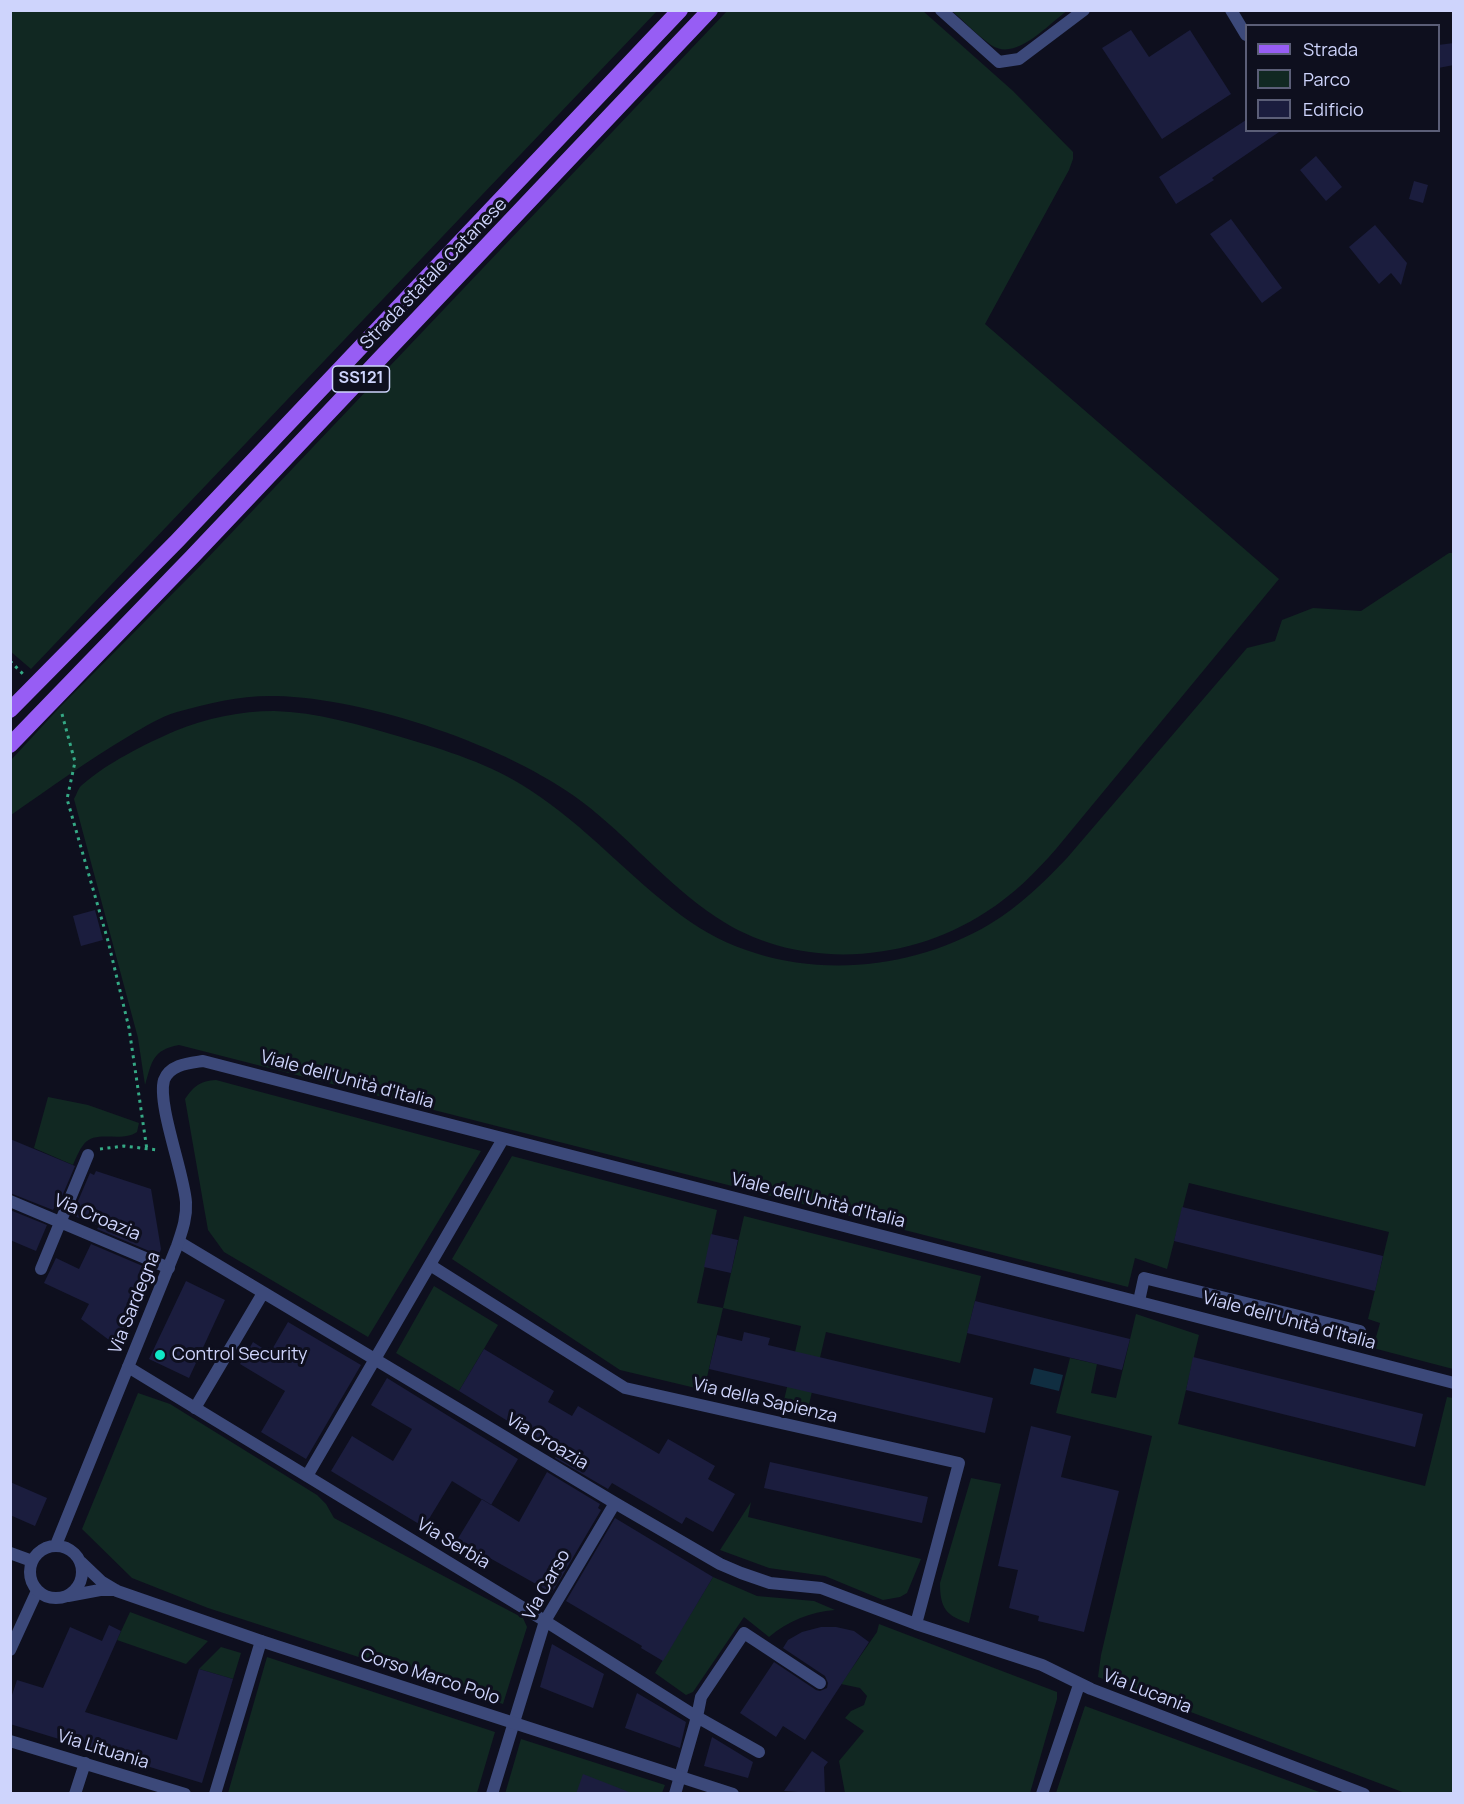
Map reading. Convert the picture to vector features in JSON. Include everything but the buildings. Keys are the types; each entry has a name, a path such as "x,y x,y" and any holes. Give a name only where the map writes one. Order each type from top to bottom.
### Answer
{"main road":[{"name":"Strada statale Catanese","path":"10,710 177,541 680,10"},
{"name":"Strada statale Catanese","path":"10,745 710,10"}],"street":[{"path":"941,10 999,62 1019,59 1084,10"},
{"path":"1231,10 1245,33"},
{"name":"Viale dell'Unità d'Italia","path":"174,1068 204,1061 1454,1383"},
{"name":"Via Sardegna","path":"56,1545 169,1268 186,1220 186,1200 164,1099 164,1079 174,1068"},
{"path":"307,1476 503,1139"},
{"path":"41,1269 88,1155"},
{"name":"Via Croazia","path":"10,1201 169,1268"},
{"name":"Via Croazia","path":"179,1242 615,1503 741,1573 770,1583 821,1588 916,1624"},
{"name":"Via della Sapienza","path":"430,1265 626,1388 959,1462 916,1624"},
{"path":"1139,1301 1144,1278 1360,1331"},
{"path":"195,1408 263,1293"},
{"name":"Via Serbia","path":"128,1367 545,1621 697,1717 759,1752"},
{"name":"Via Carso","path":"492,1794 545,1621 615,1503"},
{"path":"56,1545 66,1547 75,1553 102,1582 117,1590 100,1590 56,1598 46,1596 38,1591 32,1582 30,1572 32,1562 37,1553 46,1547 56,1545"},
{"path":"10,1553 32,1562"},
{"path":"66,1596 81,1582 83,1572 81,1562"},
{"name":"Corso Marco Polo","path":"117,1590 261,1641 733,1794"},
{"path":"10,1650 38,1591"},
{"name":"Via Lucania","path":"916,1624 1042,1665 1079,1684 1364,1794"},
{"path":"675,1794 697,1717 700,1697 744,1633 820,1683"},
{"path":"215,1794 261,1641"},
{"path":"1042,1794 1079,1684"},
{"name":"Via Lituania","path":"10,1741 185,1794"},
{"path":"75,1794 85,1763"}],"path":[{"path":"10,661 25,676"},
{"path":"60,707 75,762 67,799 108,941 129,1028 147,1150"},
{"path":"88,1155 97,1149 124,1146 175,1151"}],"green space":[{"path":"11,10 657,11 31,669 10,651"},
{"path":"728,10 923,11 1013,91 1073,152 1069,170 985,324 1279,579 1040,867 986,912 955,929 922,942 887,951 851,954 816,953 781,946 747,934 716,917 680,890 581,801 551,781 515,762 476,744 393,716 312,699 276,696 226,700 164,717 140,729 69,774 11,815 11,760 60,707 200,566"},
{"path":"952,11 1067,11 1031,40 1011,49 1001,49 991,45"},
{"path":"1449,553 1453,553 1453,1369 1373,1348 1380,1323 1368,1319 1389,1232 1189,1183 1167,1269 1135,1258 1128,1287 179,1045 163,1050 154,1058 145,1085 138,1038 74,799 81,786 103,769 175,731 211,719 236,714 274,711 338,720 434,747 484,765 530,790 570,819 663,901 717,938 754,953 794,962 834,965 875,963 915,955 954,942 990,924 1021,902 1067,858 1247,648 1275,641 1282,620 1313,608 1361,611"},
{"path":"216,1080 481,1151 368,1337 224,1252 208,1230 185,1099 198,1085"},
{"path":"48,1097 88,1105 139,1123 137,1132 124,1136 95,1137 89,1140 84,1144 73,1165 34,1148"},
{"path":"512,1156 717,1210 697,1303 723,1308 704,1390 620,1370 452,1259"},
{"path":"744,1216 981,1276 960,1363 826,1332 807,1413 782,1409 801,1326 723,1308"},
{"path":"434,1286 498,1325 459,1391 396,1353"},
{"path":"1136,1314 1199,1335 1178,1424 1425,1486 1447,1397 1453,1398 1453,1793 1405,1793 1098,1677 1101,1655 1152,1436 1056,1413 1070,1358 1097,1364 1091,1393 1116,1398"},
{"path":"138,1393 170,1404 317,1495 326,1504 334,1518 523,1618 527,1627 503,1704 208,1608 132,1578 82,1529"},
{"path":"971,1478 1001,1484 969,1623 946,1610 941,1599 940,1583"},
{"path":"751,1502 748,1517 921,1559 907,1593 900,1597 883,1600 825,1576 769,1568 720,1550"},
{"path":"713,1577 757,1596 814,1601 835,1610 800,1618 769,1637 744,1617 693,1692 686,1695 655,1673"},
{"path":"130,1612 208,1641 186,1664 117,1640"},
{"path":"879,1624 1057,1692 1057,1699 1030,1793 845,1793 839,1761 864,1731 845,1718 851,1711 864,1705 867,1696 860,1688 841,1684 877,1632"},
{"path":"221,1647 241,1653 233,1679 199,1669"},
{"path":"267,1657 495,1732 477,1793 228,1793"},
{"path":"1085,1706 1322,1793 1056,1793"},
{"path":"521,1739 665,1785 662,1793 505,1794"}],"water":[{"path":"1034,1368 1063,1375 1059,1391 1030,1384"}],"place":[{"name":"Control Security","path":"160,1355"}]}
